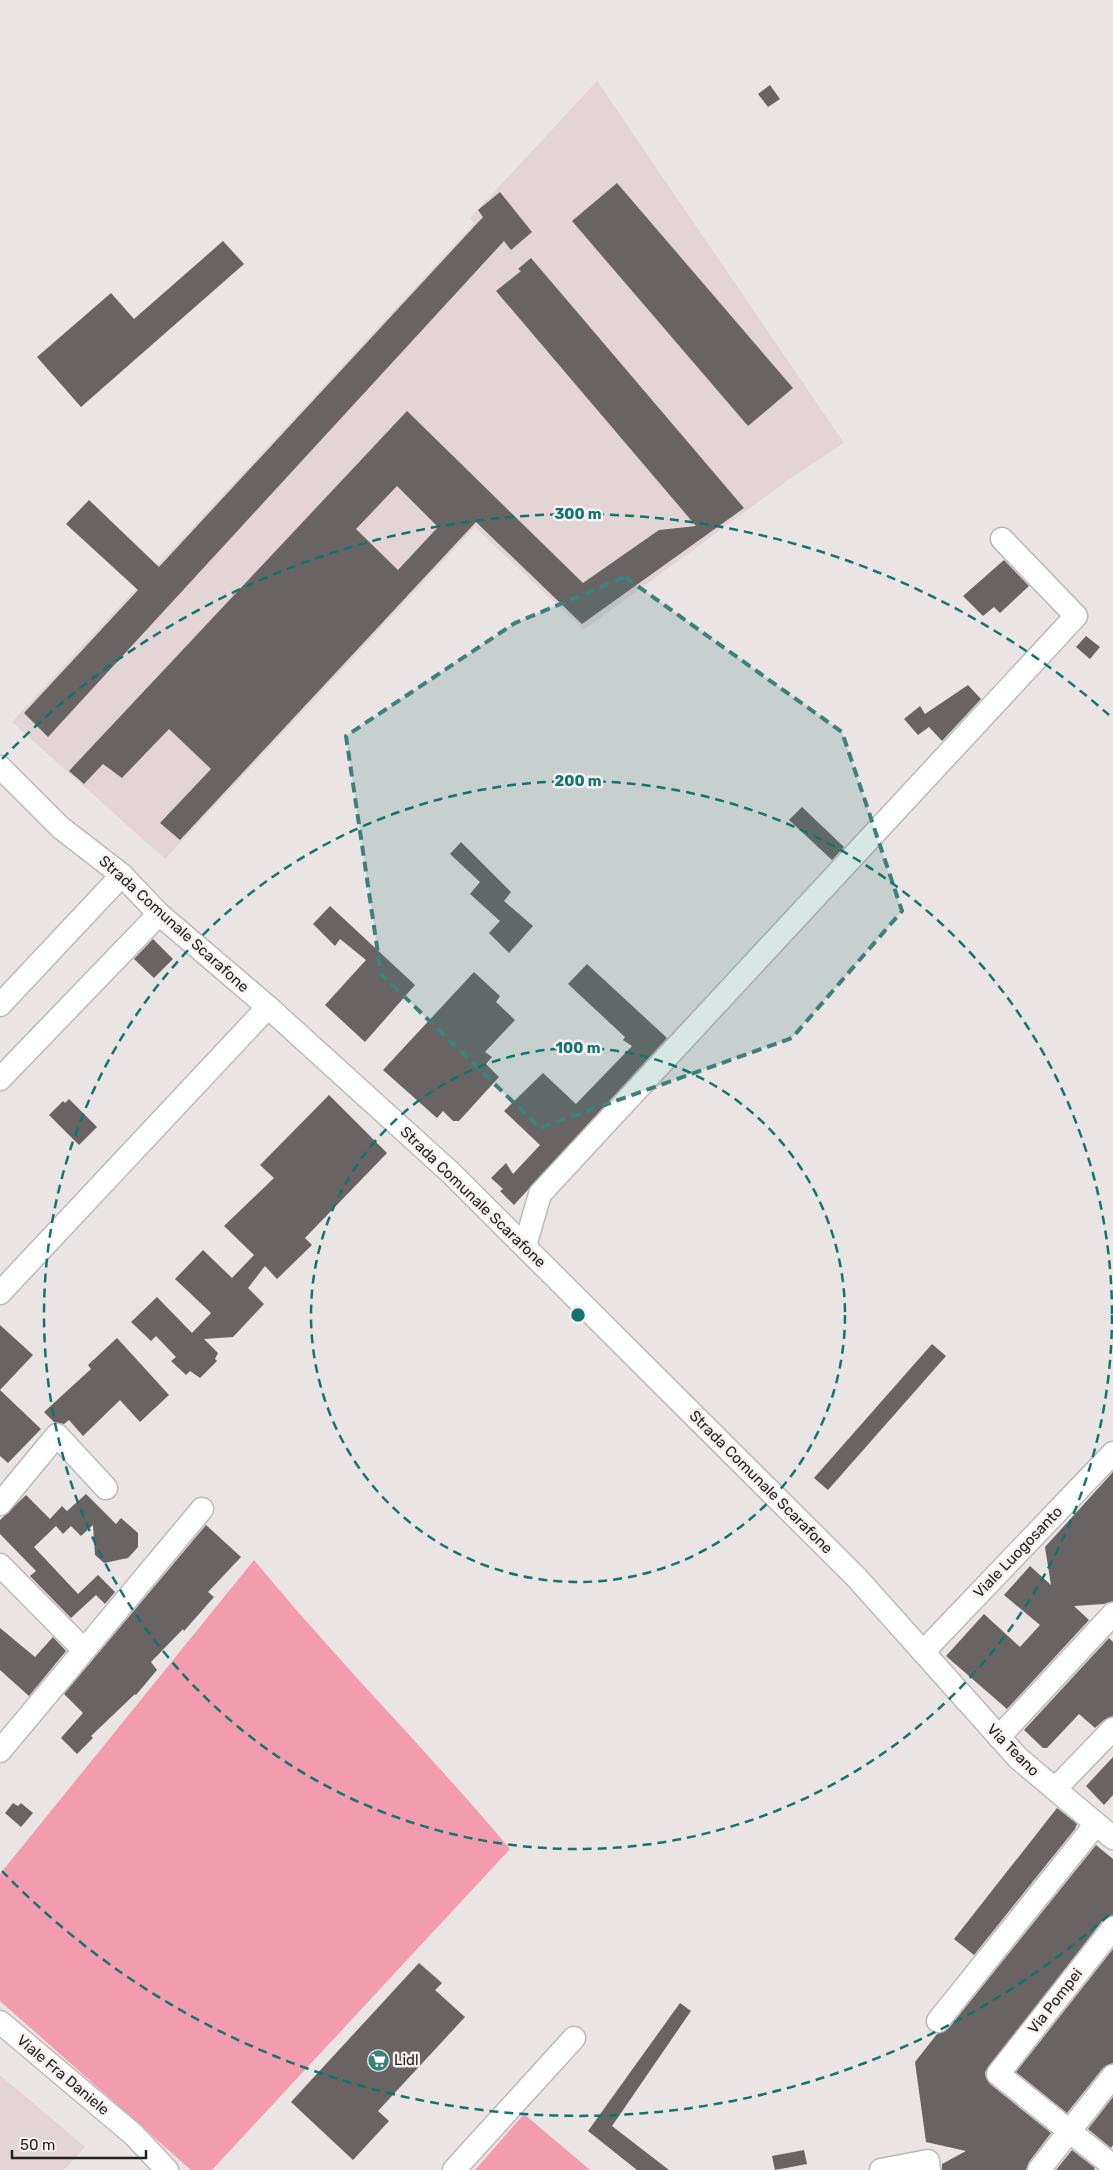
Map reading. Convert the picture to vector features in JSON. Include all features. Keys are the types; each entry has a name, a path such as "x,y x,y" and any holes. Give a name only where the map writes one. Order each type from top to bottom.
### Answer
{"street":[{"path":"524,1246 540,1194 1076,616 1002,540"},
{"name":"Strada Comunale Scarafone","path":"0,767 61,828 122,875 159,914 268,1007 452,1173 857,1578 923,1652"},
{"path":"0,1005 122,875"},
{"path":"0,1079 159,914"},
{"path":"0,1293 268,1007"},
{"path":"0,1504 56,1435 106,1488"},
{"name":"Viale Luogosanto","path":"923,1652 1113,1453"},
{"path":"0,1751 202,1509"},
{"path":"0,1565 84,1650"},
{"path":"999,1737 1113,1614"},
{"name":"Via Teano","path":"923,1652 1018,1758 1113,1838"},
{"path":"1055,1789 1113,1729"},
{"path":"938,2021 1096,1824"},
{"name":"Via Pompei","path":"1069,2132 998,2074 1113,1928"},
{"name":"Viale Fra Daniele","path":"0,2022 134,2135 167,2170"},
{"path":"454,2170 518,2086 574,2038"},
{"path":"1038,2170 1113,2076"},
{"path":"1069,2132 1113,2166"},
{"path":"881,2170 928,2161 929,2170"}],"highlighted area":[{"path":"625,577 842,732 902,911 792,1038 540,1128 381,974 346,736 515,623"}],"shaded area":[{"path":"597,81 844,443 791,478 584,630 475,527 165,859 12,722 474,224 470,218"},
{"path":"254,1560 510,1849 212,2170 191,2170 0,2001 0,1874"},
{"path":"0,2075 85,2147 64,2170 0,2170"},
{"path":"524,2114 590,2170 475,2170"}],"building":[{"path":"770,85 780,99 768,107 758,94"},
{"path":"617,183 793,388 748,426 572,221"},
{"path":"500,192 532,232 511,250 504,241 48,737 24,713 138,590 66,524 89,500 159,567 483,217 478,210"},
{"path":"223,241 244,264 81,407 37,357 111,293 134,319"},
{"path":"531,258 744,508 582,624 476,522 180,840 160,823 211,769 169,729 122,778 103,764 84,784 69,771 407,411 583,583 659,530 696,526 496,291 521,271 518,269","holes":["397,486 438,527 398,570 356,529"]},
{"path":"1004,560 1029,586 1000,613 994,607 983,616 963,596"},
{"path":"1086,636 1100,647 1090,659 1076,647"},
{"path":"968,685 981,699 942,741 929,727 918,735 904,719 920,706 925,714"},
{"path":"802,807 844,847 832,860 789,820"},
{"path":"461,842 511,892 504,901 533,926 509,953 489,933 500,921 470,894 480,882 450,854"},
{"path":"330,906 415,985 365,1042 325,1005 366,960 340,939 335,946 313,924"},
{"path":"153,939 173,959 154,978 134,959"},
{"path":"587,964 667,1038 514,1205 500,1191 503,1189 491,1178 506,1163 513,1174 540,1145 504,1111 543,1073 576,1104 632,1046 623,1040 625,1037 568,984"},
{"path":"474,972 500,996 496,1002 515,1020 485,1052 492,1057 486,1064 499,1077 459,1121 453,1121 443,1111 437,1118 383,1070"},
{"path":"329,1095 387,1153 305,1238 312,1245 277,1279 265,1266 248,1288 264,1304 233,1337 204,1339 218,1353 215,1359 217,1361 200,1378 190,1371 186,1375 171,1361 176,1357 156,1336 151,1341 131,1322 157,1297 192,1333 211,1313 175,1279 203,1250 232,1278 254,1255 224,1226 274,1178 260,1165"},
{"path":"69,1099 97,1127 79,1145 49,1115 63,1101 65,1103"},
{"path":"0,1325 33,1355 0,1390"},
{"path":"117,1338 169,1395 140,1422 120,1400 83,1436 69,1420 64,1424 54,1422 44,1412 91,1369 88,1365"},
{"path":"932,1344 946,1356 828,1490 814,1478"},
{"path":"0,1390 41,1429 8,1463 0,1456"},
{"path":"1113,1472 1113,1601 1104,1604 1074,1606 1089,1620 1007,1709 946,1656 984,1614 1020,1647 1040,1625 1004,1595 1030,1566 1051,1585 1045,1547"},
{"path":"86,1494 116,1524 121,1518 138,1533 138,1547 128,1558 104,1563 95,1555 93,1525 81,1536 71,1526 63,1534 56,1526 34,1547 78,1594 98,1575 115,1592 105,1604 96,1595 71,1618 30,1576 36,1571 0,1534 0,1520 26,1495 50,1519 62,1506 67,1511"},
{"path":"206,1525 241,1557 208,1592 214,1597 184,1631 183,1629 151,1662 157,1670 136,1695 91,1736 93,1738 77,1754 61,1738 83,1713 64,1694"},
{"path":"0,1628 35,1657 53,1637 66,1651 29,1696 0,1670"},
{"path":"1109,1638 1113,1642 1113,1716 1104,1720 1095,1728 1079,1714 1047,1748 1043,1748 1024,1730"},
{"path":"1113,1757 1113,1795 1104,1805 1086,1786"},
{"path":"13,1803 18,1806 21,1803 33,1813 21,1827 5,1813"},
{"path":"1057,1808 1077,1824 1075,1829 974,1955 954,1939"},
{"path":"1096,1845 1113,1859 1113,1915 1103,1920 985,2072 990,2084 1051,2133 1029,2162 1026,2170 942,2170 942,2164 966,2151 926,2142 915,2062 937,2034 948,2029"},
{"path":"1113,1949 1113,2063 1103,2068 1067,2113 1016,2072"},
{"name":"Lidl","path":"419,1963 442,1983 435,1990 465,2017 378,2111 389,2121 353,2160 291,2102"},
{"path":"680,2003 691,2011 612,2126 669,2170 637,2170 588,2131"},
{"path":"1113,2097 1113,2145 1111,2148 1088,2129"},
{"path":"804,2150 807,2164 775,2170 772,2156"},
{"path":"1072,2150 1095,2168 1094,2170 1056,2170"}],"place":[{"name":"Lidl","path":"378,2060"}]}
